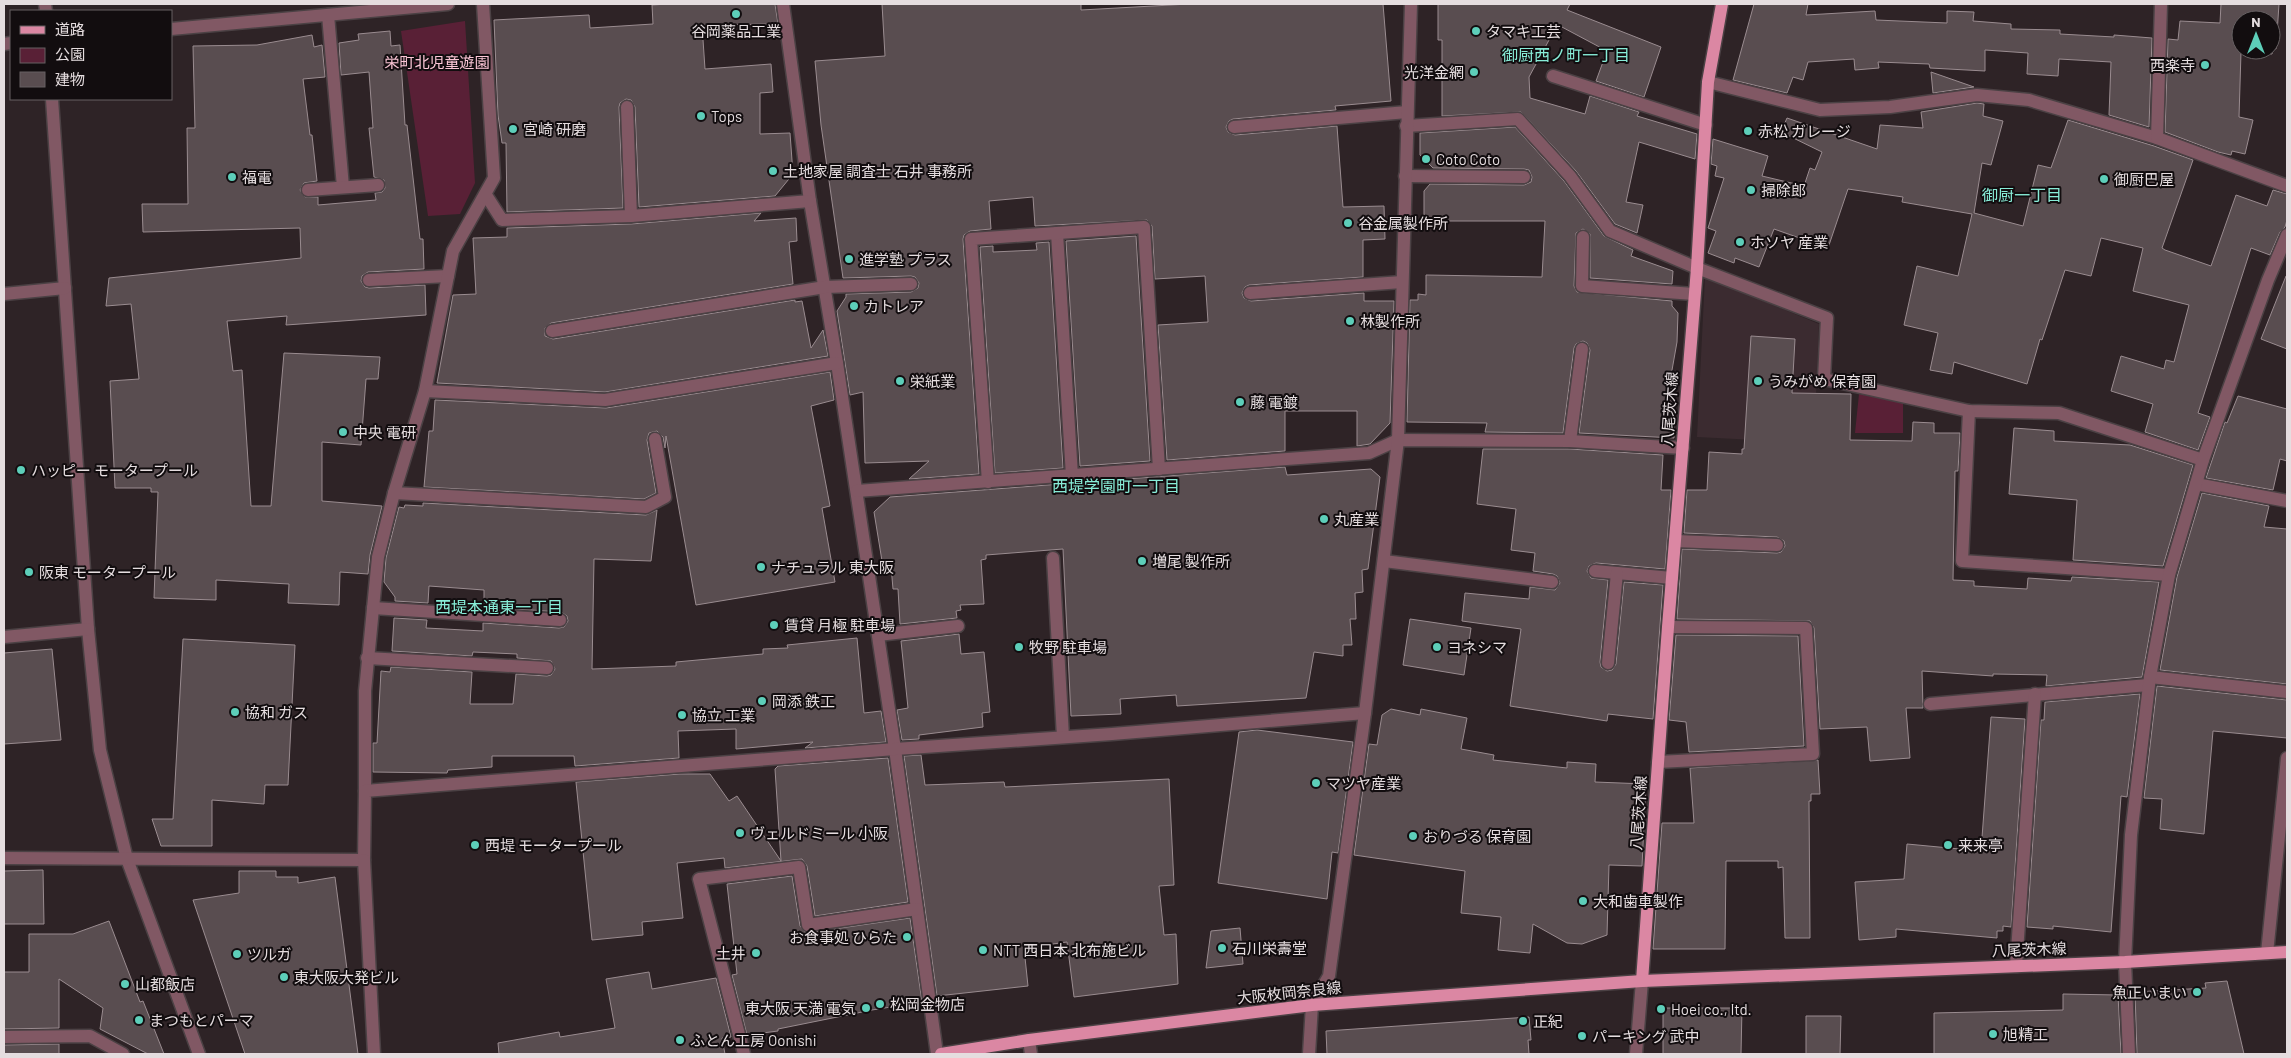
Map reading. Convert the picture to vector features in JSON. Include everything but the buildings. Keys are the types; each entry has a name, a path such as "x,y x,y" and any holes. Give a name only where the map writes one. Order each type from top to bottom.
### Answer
{"main road":[{"name":"八尾茨木線","path":"1722,4 1708,82 1697,268 1642,981 2125,962 2287,952"},
{"name":"大阪枚岡奈良線","path":"939,1054 1029,1040 1312,1005 1642,981"}],"street":[{"path":"172,29 447,4"},
{"path":"374,1054 364,860 365,691 367,658 378,557 394,493 425,391 453,251 494,178 483,4"},
{"path":"783,4 810,201 837,363 939,1054"},
{"path":"1309,1054 1312,1005 1329,976 1365,712 1398,440 1406,126 1412,4"},
{"path":"2157,138 2161,4"},
{"path":"328,14 343,187"},
{"path":"1553,76 1706,125"},
{"path":"1708,82 1820,110 1890,107 1977,95 2028,100 2157,138 2287,186"},
{"path":"52,100 88,629 100,750 127,859 199,1054"},
{"path":"627,107 631,216"},
{"path":"1234,127 1407,112"},
{"path":"1406,126 1518,119 1570,176 1610,231 1697,268 1827,318 1824,380 1969,411 2059,413 2202,460"},
{"path":"1405,176 1524,177"},
{"path":"308,190 378,185"},
{"path":"486,195 502,220 631,216 810,201"},
{"path":"988,482 971,239 1144,227 1159,469"},
{"path":"1057,233 1072,476"},
{"path":"2129,1054 2125,962 2131,835 2149,681 2169,575 2202,460 2268,280 2287,235"},
{"path":"1583,237 1582,286 1694,294"},
{"path":"369,280 448,276"},
{"path":"1250,293 1402,282"},
{"path":"552,330 825,287 911,284"},
{"path":"4,294 65,288"},
{"path":"1570,441 1582,348"},
{"path":"425,391 606,400 837,363"},
{"path":"1969,411 1962,561 2169,575"},
{"path":"394,493 646,507 665,497 655,439"},
{"path":"856,491 1369,453 1398,440 1570,441 1683,448"},
{"path":"2196,484 2287,501"},
{"path":"1675,541 1777,545"},
{"path":"1054,558 1063,738"},
{"path":"1384,560 1552,582"},
{"path":"1595,571 1672,578"},
{"path":"1608,663 1617,572"},
{"path":"373,608 560,620"},
{"path":"878,635 958,626"},
{"path":"1658,762 1813,754 1806,628 1668,627"},
{"path":"4,638 88,629"},
{"path":"367,658 548,668"},
{"path":"1930,704 2149,681 2287,692"},
{"path":"2016,966 2035,694"},
{"path":"365,792 895,748 1063,738 1365,712"},
{"path":"2267,953 2287,758"},
{"path":"4,858 364,860"},
{"path":"744,1054 699,879 799,867 808,924 917,909"},
{"path":"1636,1054 1642,981"},
{"path":"4,1037 90,1036 123,1054"},
{"path":"1029,1040 1031,1054"}],"shaded area":[{"name":"うみがめ 保育園","path":"1705,277 1819,324 1814,443 1697,437"}],"green space":[{"name":"栄町北児童遊園","path":"465,21 475,183 460,214 428,216 401,31"},
{"path":"1859,394 1903,403 1903,433 1855,433"}],"place":[{"name":"谷岡薬品工業","path":"736,14"},
{"name":"タマキ工芸","path":"1476,31"},
{"name":"西楽寺","path":"2205,65"},
{"name":"光洋金網","path":"1474,72"},
{"name":"Tops","path":"701,116"},
{"name":"宮崎 研磨","path":"513,129"},
{"name":"赤松 ガレージ","path":"1748,131"},
{"name":"Coto Coto","path":"1426,159"},
{"name":"土地家屋 調査士 石井 事務所","path":"773,171"},
{"name":"福電","path":"232,177"},
{"name":"御厨巴屋","path":"2104,179"},
{"name":"掃除郎","path":"1751,190"},
{"name":"谷金属製作所","path":"1348,223"},
{"name":"ホソヤ 産業","path":"1740,242"},
{"name":"進学塾 プラス","path":"849,259"},
{"name":"カトレア","path":"854,306"},
{"name":"林製作所","path":"1350,321"},
{"name":"栄紙業","path":"900,381"},
{"name":"うみがめ 保育園","path":"1758,381"},
{"name":"藤 電鍍","path":"1240,402"},
{"name":"中央 電研","path":"343,432"},
{"name":"ハッピー モータープール","path":"21,470"},
{"name":"丸産業","path":"1324,519"},
{"name":"増尾 製作所","path":"1142,561"},
{"name":"ナチュラル 東大阪","path":"761,567"},
{"name":"阪東 モータープール","path":"29,572"},
{"name":"賃貸 月極 駐車場","path":"774,625"},
{"name":"牧野 駐車場","path":"1019,647"},
{"name":"ヨネシマ","path":"1437,647"},
{"name":"岡添 鉄工","path":"762,701"},
{"name":"協和 ガス","path":"235,712"},
{"name":"協立 工業","path":"682,715"},
{"name":"マツヤ産業","path":"1316,783"},
{"name":"ヴェルドミール 小阪","path":"740,833"},
{"name":"おりづる 保育園","path":"1413,836"},
{"name":"西堤 モータープール","path":"475,845"},
{"name":"来来亭","path":"1948,845"},
{"name":"大和歯車製作","path":"1583,901"},
{"name":"お食事処 ひらた","path":"907,937"},
{"name":"石川栄壽堂","path":"1222,948"},
{"name":"NTT 西日本 北布施ビル","path":"983,950"},
{"name":"土井","path":"756,953"},
{"name":"ツルガ","path":"237,954"},
{"name":"東大阪大発ビル","path":"284,977"},
{"name":"山都飯店","path":"125,984"},
{"name":"魚正いまい","path":"2197,992"},
{"name":"松岡金物店","path":"880,1004"},
{"name":"東大阪 天満 電気","path":"866,1008"},
{"name":"Hoei co., ltd.","path":"1661,1009"},
{"name":"まつもとパーマ","path":"139,1020"},
{"name":"正紀","path":"1523,1021"},
{"name":"旭精工","path":"1993,1034"},
{"name":"パーキング 武中","path":"1582,1036"},
{"name":"ふとん工房 Oonishi","path":"680,1040"}],"district":[{"name":"御厨西ノ町一丁目","path":"1566,54"},
{"name":"御厨一丁目","path":"2022,194"},
{"name":"西堤学園町一丁目","path":"1116,485"},
{"name":"西堤本通東一丁目","path":"499,606"}]}
